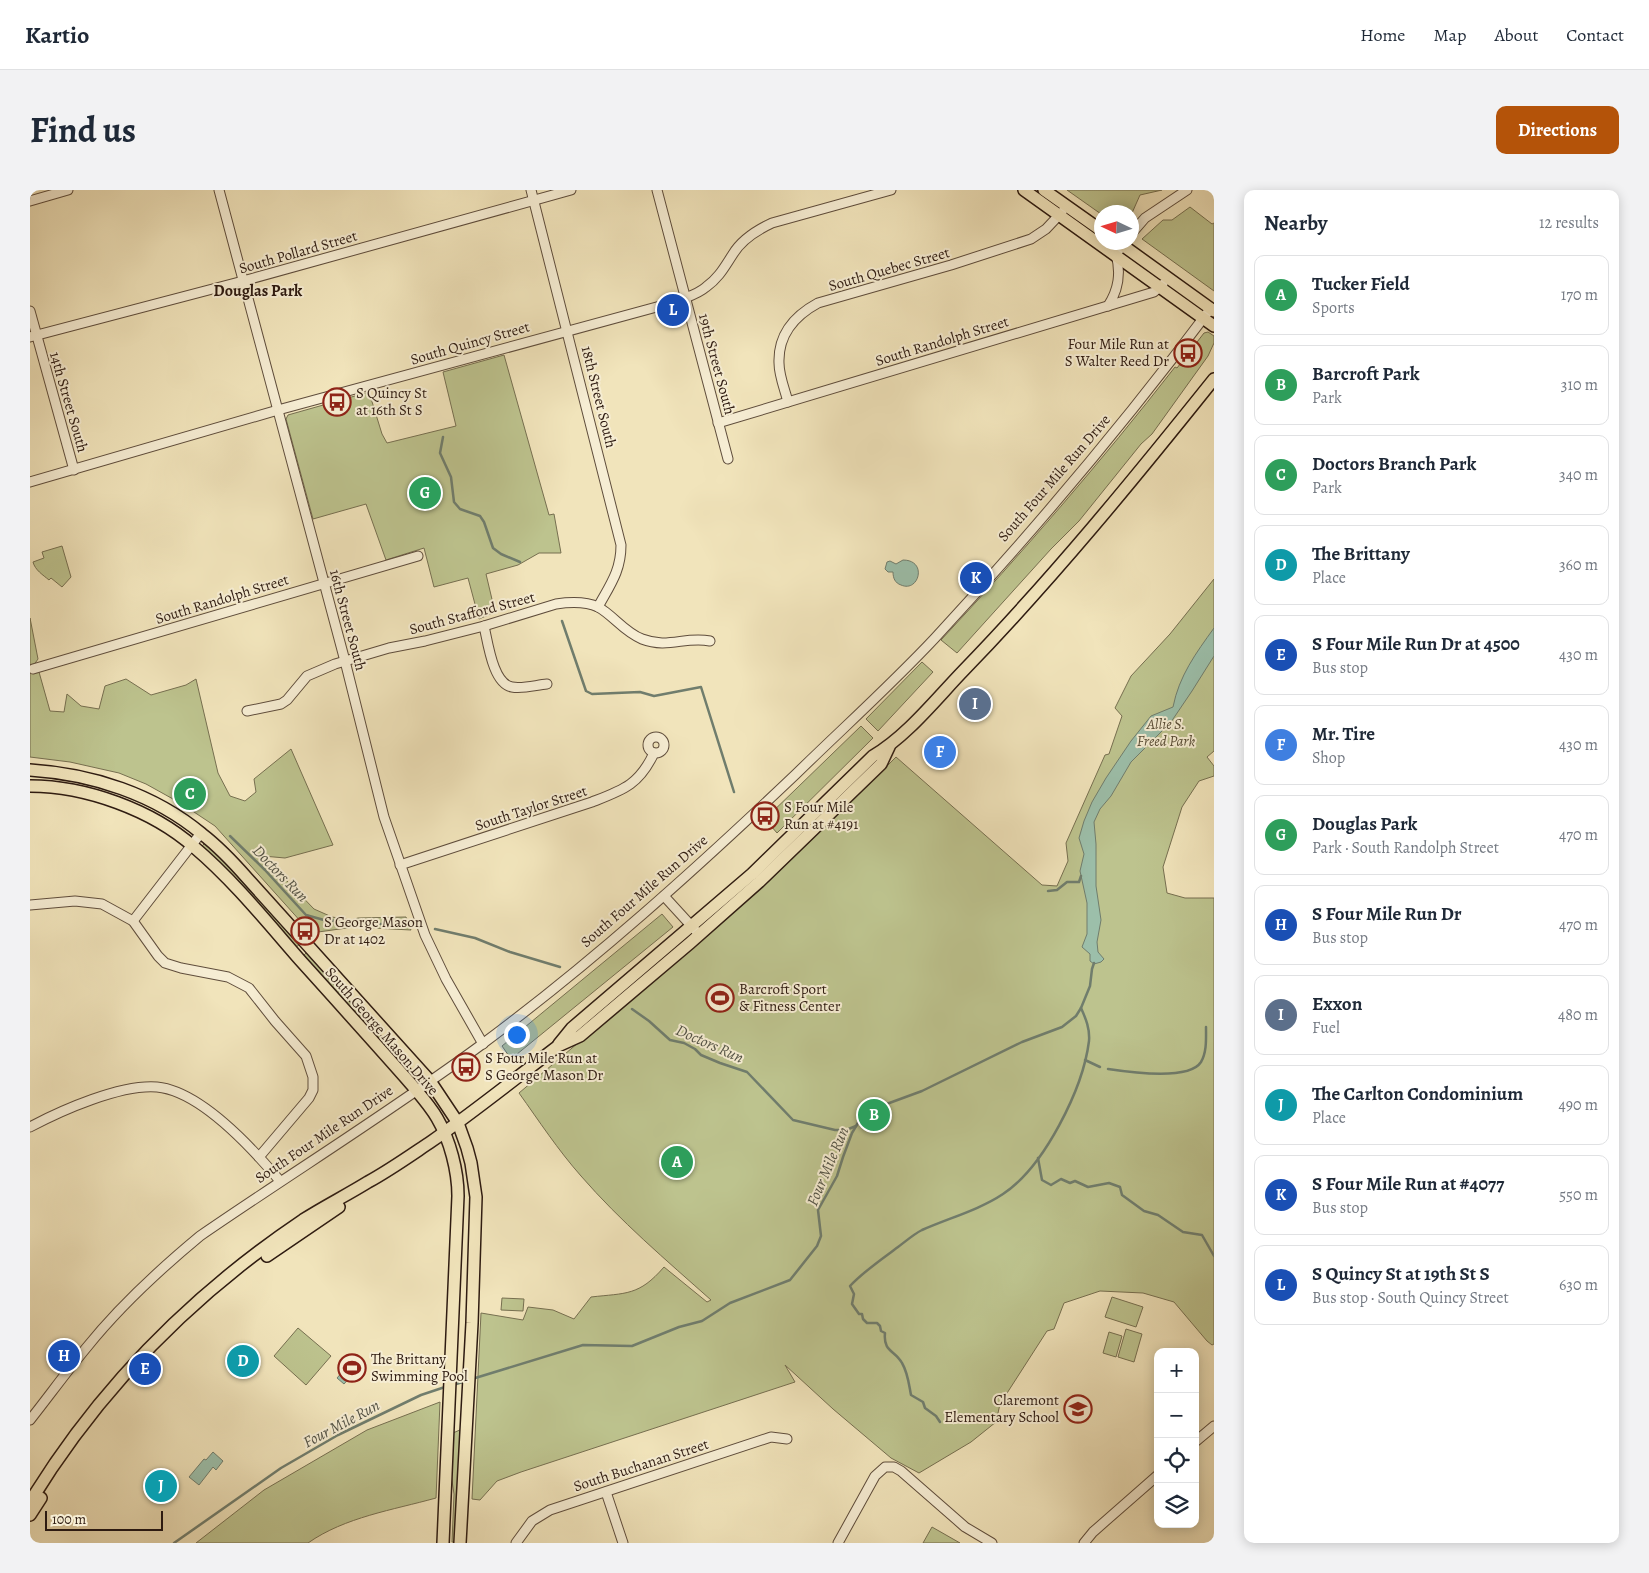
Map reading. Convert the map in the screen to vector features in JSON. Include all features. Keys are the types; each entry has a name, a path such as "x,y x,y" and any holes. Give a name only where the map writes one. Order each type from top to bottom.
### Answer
{"main road":[{"path":"1024,190 1094,227"},
{"path":"1044,190 1063,211 1094,230"},
{"path":"1125,250 1164,282 1203,319 1214,326"},
{"path":"1164,282 1212,309"},
{"path":"30,1502 84,1424 117,1382 197,1302 237,1269 285,1234 342,1196 369,1182 458,1123 558,1046 580,1036 696,931 759,882 881,764 889,747 975,659 1090,532 1214,380"},
{"name":"South George Mason Drive","path":"30,770 71,774 134,793 155,803 201,833 226,855 430,1082 458,1123 471,1164 476,1197 471,1340 460,1543"},
{"name":"South George Mason Drive","path":"30,786 98,796 156,821 193,846 230,881 296,954 417,1090 437,1118 444,1132 458,1184 443,1543"},
{"path":"296,954 307,945"},
{"path":"30,1515 56,1473 89,1427 165,1341 202,1306 241,1275 347,1202 369,1182"}],"street":[{"path":"30,201 68,190"},
{"name":"16th Street South","path":"219,190 345,660 384,817 425,934 446,979 483,1044"},
{"name":"18th Street South","path":"531,190 621,545 621,558 617,573 598,607"},
{"name":"South Pollard Street","path":"33,336 243,281 572,190"},
{"name":"19th Street South","path":"657,190 728,459"},
{"name":"South Quincy Street","path":"30,482 278,410 695,295 707,287 722,271 748,237 760,229 772,223 891,190"},
{"path":"1139,225 1145,218 1187,190"},
{"name":"South Quebec Street","path":"788,402 778,364 780,352 787,328 806,310 818,304 951,265 1031,239 1046,229 1063,211"},
{"path":"1108,306 1115,296 1119,281 1120,250"},
{"name":"South Randolph Street","path":"718,423 1154,292 1164,282"},
{"name":"South Four Mile Run Drive","path":"30,1420 87,1346 141,1288 200,1236 430,1082 483,1044 580,967 664,896 769,799 933,639 1102,447 1212,309"},
{"name":"14th Street South","path":"30,311 33,336 74,470"},
{"name":"South Randolph Street","path":"34,669 418,556"},
{"name":"South Stafford Street","path":"247,710 281,704 287,700 307,676 319,669 345,660 484,626 556,604 569,602 581,602 598,607 623,628 641,639 672,644 700,639 710,641"},
{"path":"484,626 497,674 505,685 514,688 547,684"},
{"name":"South Taylor Street","path":"400,865 623,790 639,778 648,766 654,753"},
{"path":"134,921 193,846 201,833"},
{"path":"664,896 696,931"},
{"path":"30,905 75,901 102,904 134,921 158,956 166,963 181,968 228,977 249,988 306,1056 313,1077 313,1090 309,1098 259,1157"},
{"path":"30,1127 62,1110 120,1091 138,1086 158,1087 182,1094 220,1119 259,1157 280,1181"},
{"path":"1199,1439 1214,1426"},
{"name":"South Buchanan Street","path":"517,1543 532,1521 550,1510 771,1437 787,1438"},
{"path":"838,1543 875,1476 885,1467 894,1467 901,1471 960,1523 992,1543"},
{"path":"1084,1543 1093,1532 1154,1479"},
{"path":"606,1492 623,1543"}],"green space":[{"path":"1067,190 1162,190 1140,195 1136,205 1094,205 1094,209"},
{"path":"1190,207 1212,224 1214,223 1214,291 1142,239 1163,220 1172,220"},
{"path":"1208,332 1214,336 1214,343 1208,356 1152,434 1141,444 1079,521 1051,549 957,653 941,640 1061,506 1175,367 1177,368 1204,333"},
{"path":"504,355 549,515 554,514 561,553 539,553 518,565 486,574 495,612 479,619 468,578 434,587 424,548 386,560 366,504 313,519 286,419 288,415 369,392 382,434 387,443 456,426 443,372"},
{"path":"62,546 71,577 62,587 51,578 49,580 42,574 33,562 44,558 42,552"},
{"name":"Allie S. Freed Park","path":"1214,579 1214,751 1207,757 1214,766 1214,776 1199,781 1182,807 1163,867 1167,893 1185,898 1214,898 1214,1344 1212,1345 1207,1341 1174,1302 1143,1293 1100,1291 1064,1303 1054,1329 1047,1331 1000,1404 996,1422 971,1442 919,1473 891,1458 785,1365 795,1382 521,1472 497,1481 480,1500 472,1499 481,1313 523,1320 528,1307 553,1310 574,1319 591,1297 623,1293 639,1288 664,1267 707,1302 711,1300 644,1240 596,1193 564,1156 519,1093 759,887 896,757 1042,885 1057,886 1068,861 1066,843 1105,755 1109,754 1122,716 1115,708 1131,676 1170,634"},
{"path":"30,618 38,659 31,669 39,672 50,711 64,712 67,694 81,706 99,709 105,686 126,679 151,695 186,685 196,679 218,773 230,796 245,801 256,792 254,779 291,749 333,845 285,858 263,856 314,909 332,917 351,920 358,918 406,917 411,930 354,927 311,933 215,826 182,804 146,784 119,773 70,762 30,757"},
{"path":"922,662 933,672 878,731 866,719"},
{"path":"861,726 873,738 777,833 765,819"},
{"path":"206,842 300,944 295,948 201,847"},
{"path":"662,914 673,927 511,1059 502,1046"},
{"path":"307,952 418,1076 415,1077 393,1052 381,1045 302,957"},
{"path":"1112,1297 1143,1307 1136,1327 1105,1317"},
{"path":"502,1298 524,1299 523,1311 501,1310"},
{"path":"298,1328 331,1356 306,1385 274,1356"},
{"path":"1126,1329 1142,1334 1134,1362 1118,1357"},
{"path":"1109,1332 1122,1336 1116,1357 1103,1353"},
{"path":"440,1402 436,1498 353,1520 322,1534 308,1543 196,1543 264,1490 367,1430"},
{"path":"462,1429 457,1542 452,1542 454,1494 451,1474 453,1433"},
{"path":"932,1527 960,1543 923,1543"}],"shaded area":[{"path":"903,560 911,561 918,570 916,581 907,586 897,583 893,572 888,572 885,569 887,562 890,561 896,564"},
{"path":"1214,628 1214,656 1171,722 1131,762 1111,796 1100,809 1094,822 1096,886 1101,920 1097,942 1098,952 1104,959 1094,964 1090,961 1090,954 1082,947 1087,934 1087,903 1080,871 1084,854 1079,838 1084,821 1092,802 1106,778 1131,741 1151,716 1173,707 1184,675"},
{"name":"The Brittany Swimming Pool","path":"351,1362 365,1374 360,1380 353,1374 344,1384 337,1378"},
{"path":"213,1452 223,1461 216,1470 213,1467 199,1485 189,1477 204,1459 206,1460"}],"waterway":[{"path":"443,437 440,453 451,477 454,502 460,509 480,516 493,548 501,554 520,562"},
{"path":"562,621 586,691 592,694 640,692 654,696 701,687 734,792"},
{"name":"Doctors Run","path":"230,836 265,870 306,915 324,920 409,926"},
{"path":"1048,891 1057,890 1067,882 1079,882 1081,876"},
{"name":"Doctors Run","path":"435,929 475,938 510,952 560,967"},
{"name":"Four Mile Run","path":"472,1379 583,1345 632,1346 679,1327 702,1321 730,1303 790,1280 817,1246 821,1236 818,1210 837,1176 852,1133 862,1116 873,1109 922,1091 1022,1042 1062,1027 1076,1016 1081,1008 1090,986 1094,963"},
{"path":"940,1422 936,1416 925,1408 923,1402 911,1395 907,1375 902,1363 886,1344 885,1333 881,1331 880,1326 877,1323 867,1323 863,1319 862,1314 859,1314 852,1304 854,1294 850,1286 867,1270 922,1230 994,1200 1018,1182 1033,1165 1059,1125 1079,1081 1089,1041 1089,1032 1081,1008"},
{"name":"Doctors Run","path":"632,1009 670,1040 684,1043 701,1055 747,1072 793,1120 835,1130 846,1130 856,1126"},
{"path":"1108,1069 1158,1074 1184,1072 1194,1068 1201,1062 1204,1054 1206,1027"},
{"path":"1085,1060 1100,1067"},
{"path":"1038,1158 1042,1180 1051,1185 1061,1179 1070,1183 1075,1181 1088,1187 1109,1183 1120,1187 1122,1195 1144,1211 1158,1215 1183,1232 1202,1235 1214,1256"},
{"name":"Four Mile Run","path":"453,1385 466,1381"},
{"name":"Four Mile Run","path":"174,1543 281,1468 338,1435 421,1395 445,1387"}],"place":[{"name":"S Quincy St at 19th St S","path":"673,310"},
{"name":"Four Mile Run at S Walter Reed Dr","path":"1188,353"},
{"name":"S Quincy St at 16th St S","path":"337,402"},
{"name":"Douglas Park","path":"425,493"},
{"name":"S Four Mile Run at #4077","path":"976,578"},
{"name":"Exxon","path":"975,704"},
{"name":"Mr. Tire","path":"940,752"},
{"name":"Doctors Branch Park","path":"190,794"},
{"name":"S Four Mile Run at #4191","path":"765,816"},
{"name":"S George Mason Dr at 1402","path":"305,931"},
{"name":"Barcroft Sport & Fitness Center","path":"720,998"},
{"name":"S Four Mile Run at S George Mason Dr","path":"466,1067"},
{"name":"Barcroft Park","path":"874,1115"},
{"name":"Tucker Field","path":"677,1162"},
{"name":"S Four Mile Run Dr","path":"64,1356"},
{"name":"The Brittany","path":"243,1361"},
{"name":"The Brittany Swimming Pool","path":"352,1368"},
{"name":"S Four Mile Run Dr at 4500","path":"145,1369"},
{"name":"Claremont Elementary School","path":"1078,1409"},
{"name":"The Carlton Condominium","path":"161,1486"}],"district":[{"name":"Douglas Park","path":"258,290"}]}
